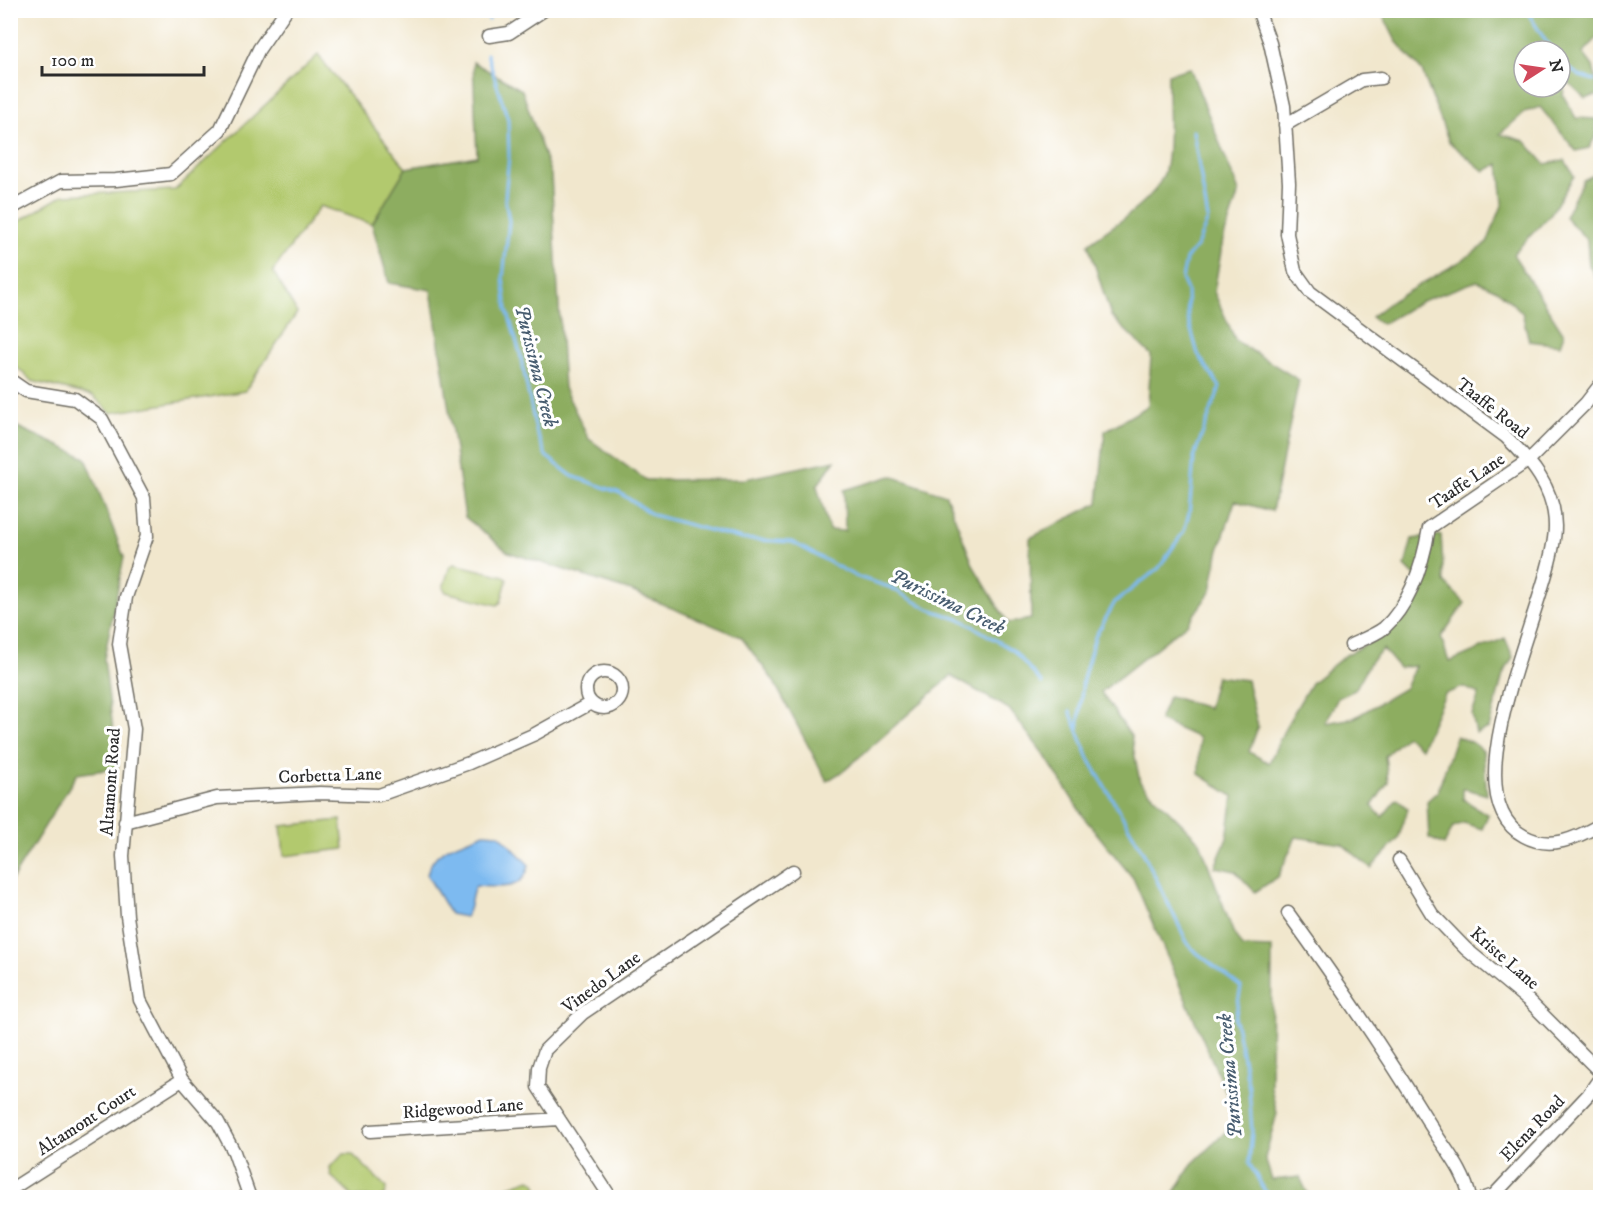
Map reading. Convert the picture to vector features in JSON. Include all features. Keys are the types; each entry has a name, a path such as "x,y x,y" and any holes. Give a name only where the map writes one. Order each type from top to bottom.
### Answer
{"street":[{"path":"10,209 61,181 116,180 171,174 220,130 259,49 286,10"},
{"path":"489,36 509,33 544,10"},
{"name":"Taaffe Road","path":"1258,10 1270,43 1284,106 1289,183 1287,234 1295,271 1310,292 1506,437 1529,460 1545,486 1555,525 1549,570 1500,723 1496,751 1497,799 1510,825 1533,841 1546,844 1563,842 1600,825"},
{"path":"1286,125 1362,80 1381,78"},
{"name":"Altamont Road","path":"10,380 26,391 75,399 102,419 144,498 147,536 126,597 119,644 134,729 123,856 127,916 140,1000 182,1080 218,1122 234,1152 250,1197"},
{"name":"Taaffe Lane","path":"1351,645 1382,630 1395,615 1415,582 1429,528 1529,460 1586,403 1600,385"},
{"name":"Corbetta Lane","path":"125,822 217,798 320,793 379,795 468,763 536,734 591,703"},
{"name":"Kriste Lane","path":"1399,860 1432,914 1466,949 1529,1001 1600,1072"},
{"name":"Vinedo Lane","path":"611,1197 538,1087 539,1068 545,1050 583,1013 793,871"},
{"path":"1288,913 1388,1056 1440,1142 1459,1165 1470,1197"},
{"name":"Elena Road","path":"1492,1197 1588,1095 1600,1078"},
{"name":"Altamont Court","path":"10,1190 182,1080"},
{"name":"Ridgewood Lane","path":"370,1131 559,1119"}],"green space":[{"path":"1381,11 1587,11 1600,19 1600,35 1583,53 1593,66 1600,95 1585,98 1572,86 1572,39 1512,39 1512,99 1565,99 1576,118 1596,119 1597,134 1589,148 1576,151 1540,107 1525,112 1500,134 1525,141 1545,164 1565,160 1574,176 1550,215 1513,254 1564,334 1560,345 1529,341 1522,312 1497,290 1477,281 1422,301 1382,324 1371,317 1393,300 1461,261 1487,243 1503,203 1499,164 1484,171 1449,142 1422,71 1396,41"},
{"path":"318,55 406,168 372,224 320,206 273,271 297,313 245,391 111,413 93,396 32,381 11,362 11,226 63,195 175,190"},
{"path":"473,62 522,90 551,175 564,388 589,439 646,480 745,479 835,460 817,486 829,530 845,531 844,490 891,476 946,495 974,567 1008,623 1031,619 1030,538 1098,503 1105,431 1148,406 1151,355 1111,316 1088,244 1130,214 1158,186 1166,167 1169,126 1168,74 1190,68 1239,192 1223,240 1214,292 1236,341 1299,380 1272,511 1235,501 1218,553 1211,591 1188,623 1101,692 1131,736 1140,782 1200,842 1233,932 1242,947 1272,948 1271,1088 1277,1113 1265,1158 1272,1180 1300,1177 1309,1197 1172,1197 1192,1164 1238,1120 1133,878 1085,819 1045,756 1009,709 951,676 845,770 827,781 773,680 741,637 631,591 508,552 465,517 431,290 389,283 372,224 406,168 477,156"},
{"path":"1600,172 1600,286 1589,265 1587,240 1565,217 1583,180"},
{"path":"11,424 86,458 124,557 104,659 118,768 77,774 11,881"},
{"path":"1441,535 1444,582 1465,603 1441,637 1449,662 1505,638 1513,657 1503,675 1489,728 1476,733 1472,715 1479,694 1463,687 1445,694 1421,748 1406,736 1385,756 1388,782 1372,806 1382,817 1397,799 1408,809 1398,839 1371,868 1342,844 1296,837 1278,877 1255,892 1235,871 1215,867 1227,838 1233,796 1199,774 1199,738 1159,720 1169,696 1208,708 1216,676 1247,680 1258,727 1249,752 1269,763 1286,726 1311,683 1346,655 1387,633 1420,581 1405,566 1412,539","holes":["1383,649 1399,668 1415,666 1405,688 1354,718 1325,723 1338,698 1355,690 1371,661"]},
{"path":"454,564 504,576 507,580 501,602 497,605 446,592 443,588 450,566"},
{"path":"1456,736 1473,743 1483,751 1487,795 1463,788 1463,799 1488,815 1482,829 1464,823 1453,827 1444,845 1429,838 1427,801 1438,791"},
{"path":"341,820 344,849 284,856 281,826"},
{"path":"344,1154 352,1154 387,1188 384,1197 353,1197 331,1176 330,1167"},
{"path":"530,1179 535,1182 540,1197 479,1197"}],"water":[{"path":"484,833 498,834 502,837 529,865 526,874 516,884 509,886 476,886 465,917 450,914 427,875 430,865 449,847"}],"waterway":[{"name":"Purissima Creek","path":"488,10 489,20"},
{"path":"1526,10 1544,39"},
{"name":"Purissima Creek","path":"487,54 508,119 509,156 505,198 509,221 503,278 507,310 520,353 536,431 546,456 572,476 620,493 653,515 742,539 792,542 855,576 889,587 929,609 964,621 1014,651 1042,683"},
{"path":"1572,70 1580,76 1594,80"},
{"path":"1078,729 1083,679 1095,637 1115,602 1159,568 1184,531 1189,514 1194,456 1220,387 1198,354 1188,319 1187,290 1182,279 1186,259 1197,246 1208,219 1193,131"},
{"name":"Purissima Creek","path":"1070,711 1089,759 1142,850 1187,942 1192,949 1241,987 1235,1019 1249,1088 1252,1131 1249,1163 1269,1198"}]}
